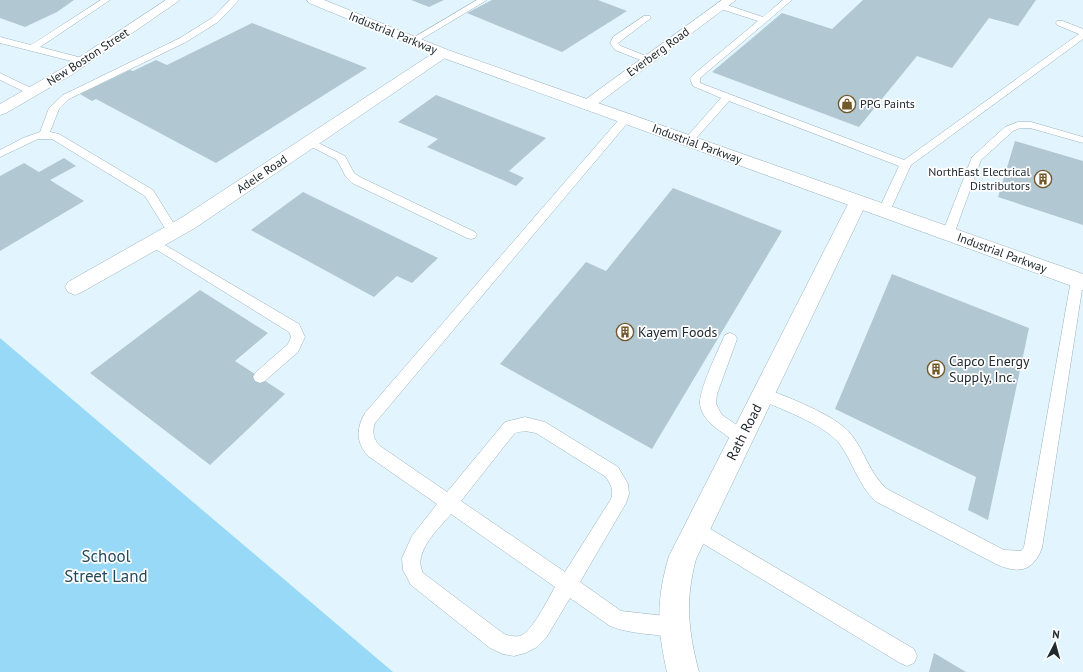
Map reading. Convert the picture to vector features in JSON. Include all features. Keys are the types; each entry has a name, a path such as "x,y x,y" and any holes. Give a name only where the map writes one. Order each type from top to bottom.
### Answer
{"street":[{"name":"New Boston Street","path":"0,110 83,62 174,0"},
{"name":"Industrial Parkway","path":"316,1 443,53 1080,281"},
{"name":"Everberg Road","path":"587,105 725,2"},
{"name":"Adele Road","path":"75,287 173,232 443,53"},
{"name":"Rath Road","path":"683,672 675,642 672,613 677,577 683,556 695,529 858,202"}],"lane":[{"path":"33,48 106,0"},
{"path":"44,135 54,108 66,97 183,40 215,20 235,0"},
{"path":"412,41 483,0"},
{"path":"788,0 695,77 695,82 700,86 728,97 906,164"},
{"path":"725,2 764,20"},
{"path":"647,18 616,39 614,43 618,48 648,60"},
{"path":"1060,23 1083,32"},
{"path":"884,211 906,164 1083,35"},
{"path":"0,40 83,62"},
{"path":"0,76 32,92"},
{"path":"688,141 728,97"},
{"path":"626,118 368,421 365,434 366,441 372,449 617,619 629,622 674,627"},
{"path":"948,234 976,158 1009,129 1018,125 1030,125 1083,140"},
{"path":"0,154 34,137 44,135 55,136 149,193 173,232"},
{"path":"310,142 341,158 353,178 471,235"},
{"path":"153,242 294,328 298,337 293,348 260,377"},
{"path":"763,394 837,431 847,442 868,483 881,494 1002,558 1014,561 1025,560 1030,556 1033,548 1080,281"},
{"path":"730,339 709,394 708,404 717,420 741,437"},
{"path":"520,424 530,424 539,427 608,468 616,475 620,484 620,499 539,631 531,641 514,647 497,641 421,583 412,570 412,558 415,548 449,503 504,434 511,427 520,424"},
{"path":"695,529 907,656"}],"green space":[{"name":"School Street Land","path":"0,338 393,672 0,672"}],"building":[{"path":"0,0 74,0 57,12 25,27 0,18"},
{"path":"411,0 444,0 429,7"},
{"path":"492,0 598,0 627,11 562,52 467,13"},
{"path":"863,0 1036,0 1018,26 989,18 952,68 917,56 859,127 712,72 782,13 832,29"},
{"path":"252,23 367,68 216,163 96,99 92,101 80,94 130,70 133,71 156,60 167,65"},
{"path":"436,95 546,138 509,171 524,178 516,186 427,147 438,139 398,122"},
{"name":"NorthEast Electrical Distributors","path":"1015,141 1083,161 1083,225 998,197"},
{"path":"64,158 76,166 50,180 84,201 0,251 0,176 24,163 39,172"},
{"name":"Kayem Foods","path":"673,188 782,231 652,449 500,364 586,262 606,271"},
{"path":"303,192 438,258 412,283 397,276 374,297 251,230"},
{"name":"Capco Energy Supply, Inc.","path":"892,274 1029,328 988,520 968,510 976,477 835,409"},
{"path":"200,290 268,333 235,361 285,394 210,465 90,373"},
{"path":"934,653 966,672 929,672"}],"place":[{"name":"PPG Paints","path":"847,104"},
{"name":"NorthEast Electrical Distributors","path":"1043,179"},
{"name":"Kayem Foods","path":"625,332"},
{"name":"Capco Energy Supply, Inc.","path":"936,369"}]}
